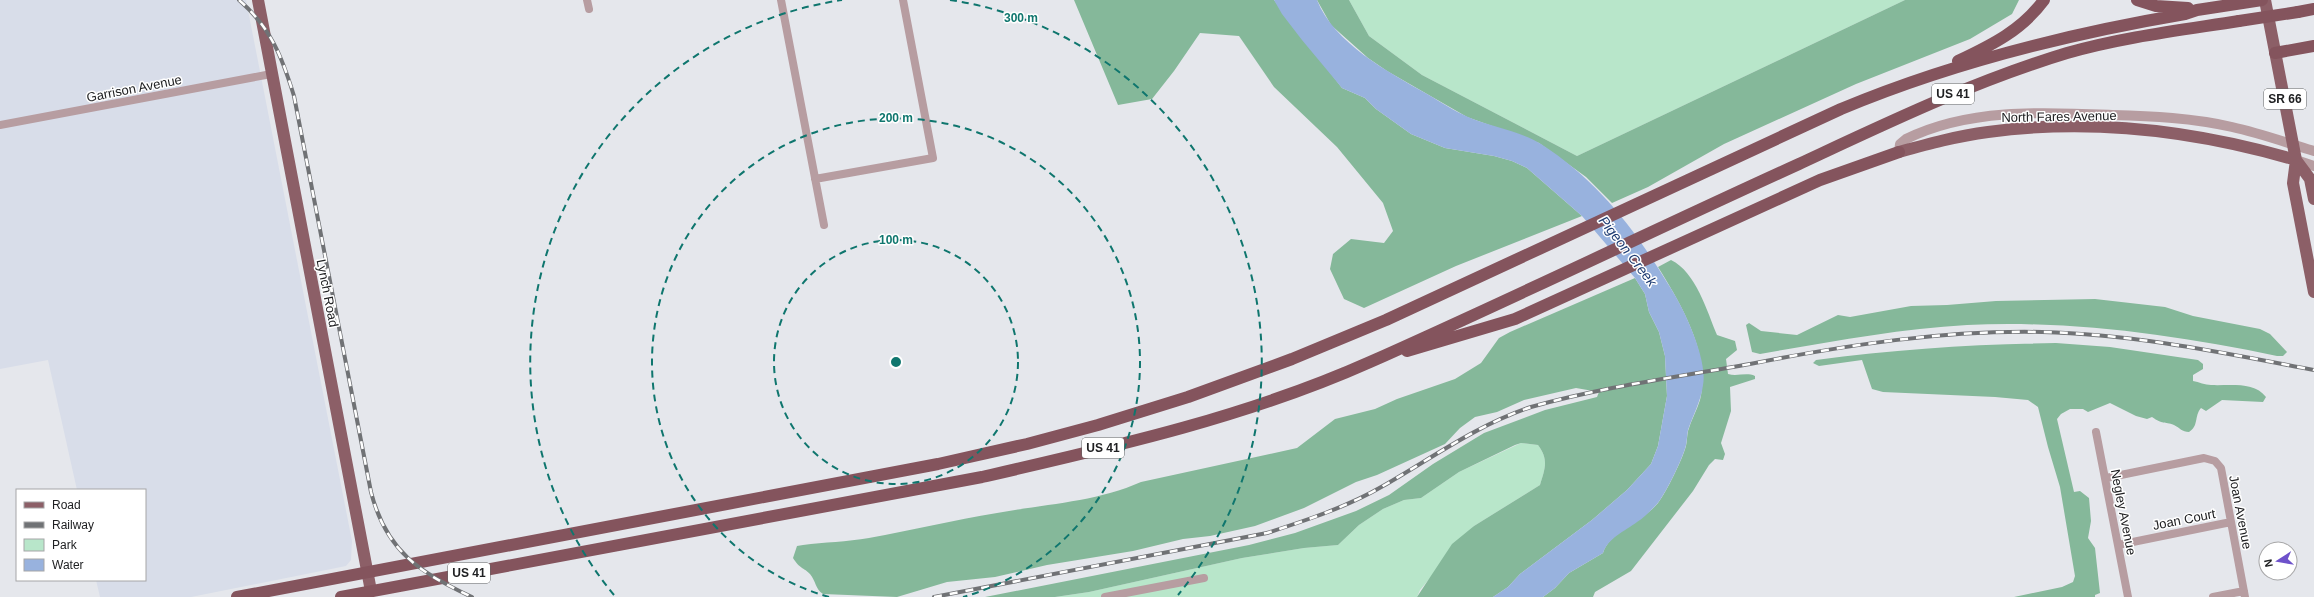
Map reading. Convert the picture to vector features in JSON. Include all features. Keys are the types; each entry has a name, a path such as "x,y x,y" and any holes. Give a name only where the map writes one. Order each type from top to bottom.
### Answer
{"highway":[{"path":"1923,77 2005,37 2023,24 2044,0"},
{"path":"2137,0 2156,6 2184,7 2197,10"},
{"name":"US 41","path":"237,597 938,464 1070,433 1188,397 1292,359 1386,320 1841,109 1923,77 2060,39 2186,14 2197,10 2264,0"},
{"name":"US 41","path":"341,597 982,477 1078,455 1204,422 1288,394 1368,363 1683,216 1985,80 2078,50 2126,40 2314,10"},
{"path":"2276,53 2314,46"},
{"path":"1368,363 1515,319 1687,242 1820,180 1899,152"}],"main road":[{"name":"Lynch Road","path":"258,0 371,591"},
{"name":"SR 66","path":"2264,0 2294,145 2296,160 2293,183 2314,292"},
{"name":"North Fares Avenue","path":"1899,152 1987,132 2029,128 2066,127 2129,129 2198,137 2242,146 2296,160"},
{"name":"SR 66","path":"2296,160 2310,179 2314,199"}],"street":[{"path":"587,0 589,9"},
{"path":"781,0 824,225"},
{"path":"815,179 933,158 903,0"},
{"name":"Garrison Avenue","path":"0,125 272,74"},
{"name":"North Fares Avenue","path":"1899,152 1900,144 1906,139 1947,124 1987,117 2052,112 2180,118 2232,127 2314,151"},
{"name":"North Fares Avenue","path":"2296,160 2314,166"},
{"name":"Negley Avenue","path":"2096,432 2128,597"},
{"name":"Joan Avenue","path":"2106,478 2204,458 2212,460 2221,468 2244,594"},
{"name":"Joan Court","path":"2118,545 2231,522"},
{"path":"1105,597 1204,578"},
{"path":"2213,597 2244,594"}],"shaded area":[{"path":"0,0 246,0 352,541 351,560 346,566 191,597 100,597 96,581 146,581 146,489 77,489 48,360 0,369"}],"green space":[{"path":"1074,0 1274,0 1342,88 1365,98 1376,109 1411,134 1445,148 1494,156 1512,161 1527,168 1582,216 1456,266 1364,308 1344,299 1330,269 1333,254 1351,239 1384,243 1393,231 1383,203 1337,147 1274,87 1239,36 1200,33 1174,71 1152,99 1118,105"},
{"path":"1317,0 1349,0 1369,36 1422,75 1577,156 1905,0 2019,0 2012,14 1970,39 1856,84 1724,144 1648,187 1612,203 1586,177 1539,143 1467,117 1387,71 1368,58 1331,25"},
{"path":"1349,0 1905,0 1577,156 1422,75 1369,36"},
{"path":"1671,260 1687,273 1694,283 1705,304 1717,335 1735,341 1737,350 1726,359 1728,374 1752,375 1755,376 1755,379 1730,387 1731,411 1721,443 1725,454 1723,460 1715,459 1709,465 1693,491 1631,571 1595,592 1593,597 1543,597 1555,588 1569,573 1603,553 1612,539 1658,503 1666,491 1684,452 1689,427 1700,400 1702,383 1701,365 1698,347 1692,330 1676,297 1658,267"},
{"path":"1635,278 1645,294 1649,312 1659,332 1665,356 1667,396 1658,446 1651,464 1627,490 1592,520 1520,574 1508,587 1493,597 1417,597 1452,544 1474,526 1540,485 1545,460 1544,455 1538,445 1521,443 1515,445 1459,472 1421,498 1404,500 1383,509 1359,525 1338,545 1304,548 1242,558 1089,592 1055,597 985,597 1249,545 1295,533 1356,511 1389,495 1433,464 1484,433 1545,410 1597,397 1599,392 1576,388 1524,400 1497,412 1475,417 1460,428 1445,444 1377,475 1356,482 1304,508 1255,526 1210,536 1183,539 1133,551 1047,565 995,577 947,582 897,597 823,594 818,590 810,574 795,562 793,558 797,546 869,538 981,516 1070,502 1124,489 1141,482 1297,448 1335,419 1375,409 1397,399 1455,379 1481,363 1499,338"},
{"path":"2095,299 2165,307 2193,316 2260,329 2270,334 2287,352 2283,356 2277,356 2239,348 2124,331 2085,327 2006,324 1941,327 1864,336 1760,354 1752,352 1746,325 1749,323 1761,331 1797,335 1838,315 1850,317 1911,306 1996,301"},
{"path":"2056,343 2110,347 2198,360 2203,364 2203,369 2193,375 2193,381 2209,385 2248,386 2261,392 2266,397 2263,402 2222,400 2206,411 2201,408 2194,427 2189,432 2183,431 2174,425 2159,421 2152,417 2147,419 2136,416 2110,403 2088,412 2083,409 2070,409 2061,414 2057,419 2074,492 2080,491 2089,498 2091,521 2088,538 2095,548 2100,593 2095,595 2095,597 2014,597 2062,587 2073,582 2075,576 2060,487 2038,407 2028,400 1883,392 1872,389 1862,360 1819,366 1813,363 1816,360 1906,350"},
{"path":"1521,443 1538,445 1544,455 1545,464 1540,485 1474,526 1420,590 1417,597 1055,597 1089,592 1242,558 1304,548 1338,545 1359,525 1383,509 1404,500 1421,498 1459,472"}],"water":[{"name":"Pigeon Creek","path":"1274,0 1317,0 1325,15 1336,30 1349,43 1380,66 1463,115 1515,132 1541,144 1561,158 1597,189 1628,225 1655,263 1687,319 1702,361 1704,374 1703,385 1699,402 1688,430 1684,451 1669,485 1657,504 1645,516 1613,539 1605,548 1603,553 1569,573 1555,588 1543,597 1493,597 1508,587 1520,574 1592,520 1627,490 1651,464 1658,446 1667,396 1665,356 1659,332 1649,312 1645,294 1635,278 1582,216 1527,168 1512,161 1494,156 1445,148 1411,134 1376,109 1365,98 1342,88 1302,40 1282,14"}],"railway":[{"path":"239,0 259,21 274,44 285,68 294,96 371,492 378,512 386,530 396,545 408,558 436,579 472,597"},
{"path":"934,597 1267,533 1341,507 1369,494 1473,433 1511,414 1531,407 1612,388 1859,345 1968,333 2042,332 2111,336 2145,340 2314,370"}]}
